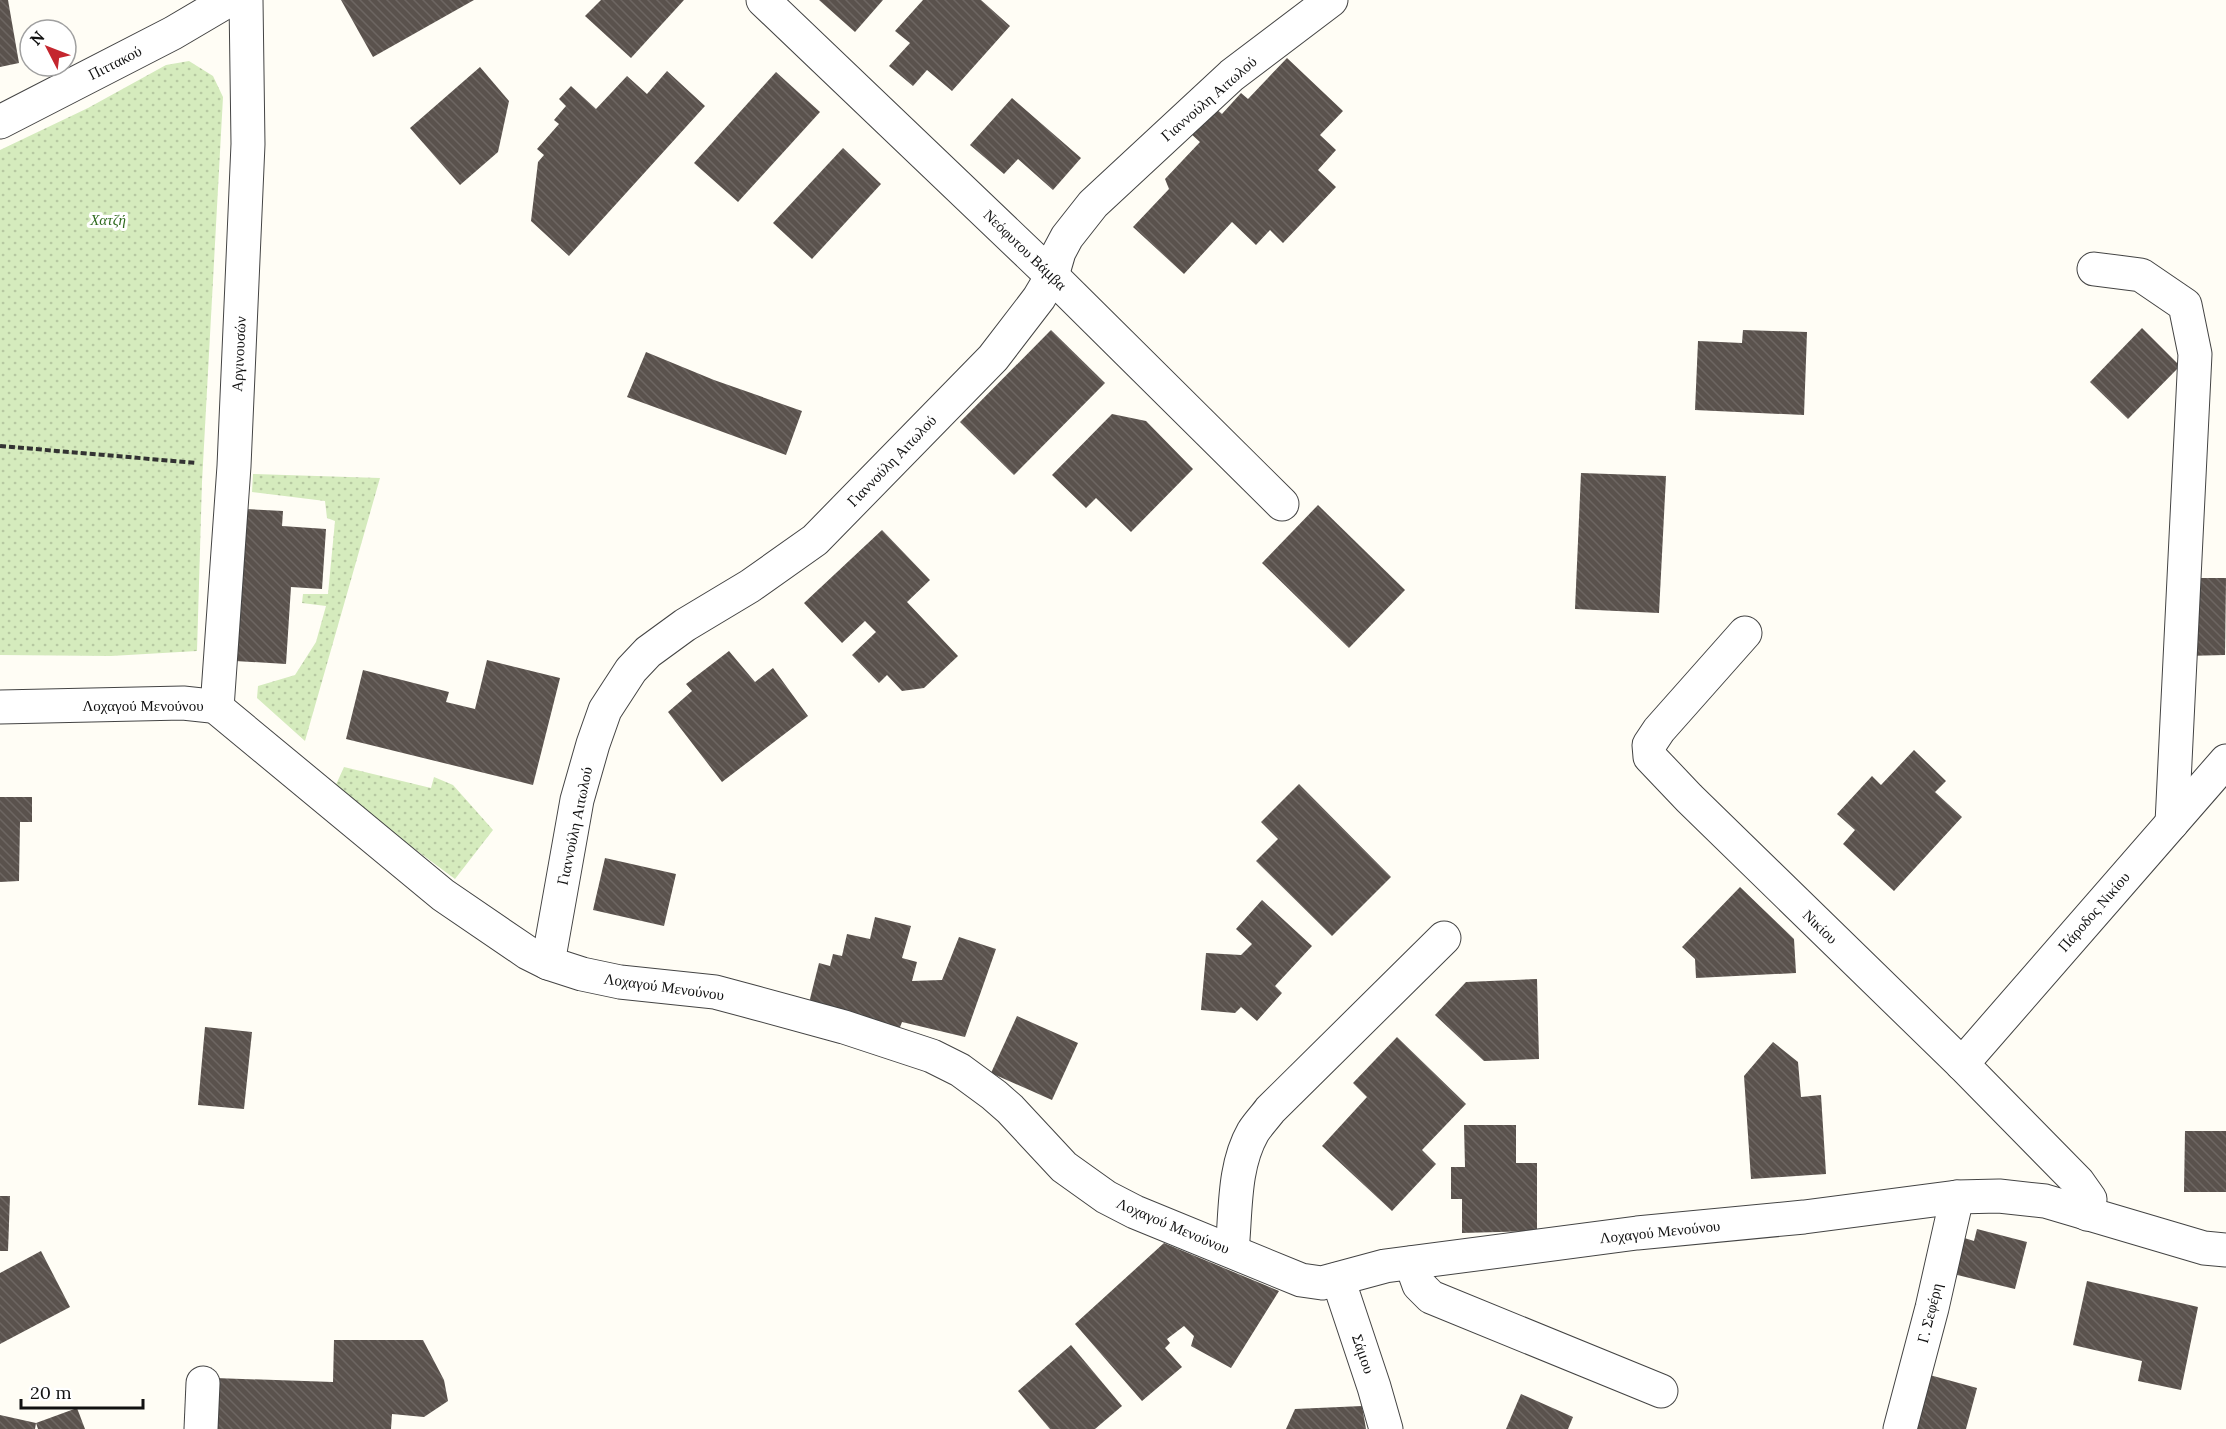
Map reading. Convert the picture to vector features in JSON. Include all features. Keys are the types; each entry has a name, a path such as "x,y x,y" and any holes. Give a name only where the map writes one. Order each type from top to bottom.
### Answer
{"street":[{"name":"Πιττακού","path":"0,122 173,33 229,0"},
{"name":"Αργινουσών","path":"217,708 234,466 248,144 246,0"},
{"name":"Νεόφυτου Βάμβα","path":"763,0 1052,276 1282,504"},
{"name":"Γιαννούλη Αιτωλού","path":"548,963 577,800 605,710 631,670 648,652 685,625 750,586 815,540 993,358 1039,298 1052,276 1059,252 1067,237 1093,204 1232,75 1331,0"},
{"path":"2094,269 2141,275 2185,305 2195,354 2172,823"},
{"name":"Νικίου","path":"1745,633 1659,730 1649,745 1650,757 1689,798 1962,1064 2086,1190 2090,1199 2087,1214"},
{"name":"Λοχαγού Μενούνου","path":"0,707 183,703 217,708 443,895 509,942 548,963 582,974 620,982 715,992 844,1027 932,1056 960,1070 994,1095 1064,1167 1090,1187 1135,1212 1301,1280 1319,1284 1385,1266 1637,1233 1804,1217 1957,1197 1999,1196 2044,1201 2204,1248 2226,1251"},
{"name":"Πάροδος Νικίου","path":"1962,1064 2226,761"},
{"path":"1232,1251 1238,1178 1244,1153 1254,1131 1270,1110 1444,938"},
{"name":"Γ. Σεφέρη","path":"1900,1429 1932,1308 1957,1197"},
{"path":"1411,1263 1419,1285 1431,1297 1661,1391"},
{"name":"Σάμου","path":"1338,1279 1386,1429"},
{"path":"201,1429 203,1383"}],"path":[{"path":"0,446 234,466"}],"green space":[{"name":"Χατζή","path":"189,61 213,76 223,97 202,482 197,651 111,656 0,655 0,150 88,108 166,65"},
{"path":"253,474 380,478 305,741 257,698 258,686 295,675 316,642 326,606 302,603 303,594 328,594 335,521 327,518 325,501 252,492"},
{"path":"344,767 431,788 434,777 453,785 493,830 455,879 334,789"}],"building":[{"path":"0,0 8,0 18,63 0,67"},
{"path":"341,0 474,0 373,57"},
{"path":"601,0 684,0 631,58 585,16"},
{"path":"819,0 883,0 855,32"},
{"path":"923,0 981,0 1010,26 952,91 927,70 913,86 889,66 910,43 895,31"},
{"path":"1287,58 1343,111 1320,135 1336,150 1318,170 1336,187 1283,243 1270,230 1256,245 1232,222 1184,274 1133,227 1169,189 1165,179 1200,142 1190,133 1215,108 1222,114 1241,93 1248,99"},
{"path":"480,67 509,101 498,152 460,185 410,128"},
{"path":"667,71 705,106 569,256 531,221 538,162 544,155 537,149 559,124 554,120 566,106 559,99 571,86 596,109 627,76 647,94"},
{"path":"776,72 820,112 738,202 694,163"},
{"path":"1012,98 1081,158 1053,190 1018,159 1004,174 970,145"},
{"path":"843,148 881,184 812,259 773,223"},
{"path":"2142,328 2180,366 2128,419 2090,382"},
{"path":"1051,330 1105,383 1014,475 960,422"},
{"path":"1743,330 1807,332 1804,415 1695,410 1698,341 1742,343"},
{"path":"646,352 714,380 802,411 786,455 627,397"},
{"path":"1112,414 1146,421 1193,469 1131,532 1096,498 1086,508 1052,475"},
{"path":"1581,473 1666,476 1659,613 1575,609"},
{"path":"1318,505 1405,590 1349,648 1262,563"},
{"path":"245,509 283,511 282,526 326,529 322,589 291,587 286,664 235,661"},
{"path":"882,530 930,580 907,602 958,656 924,688 902,691 887,675 879,683 852,655 876,632 865,621 842,643 804,603"},
{"path":"2189,578 2226,578 2225,655 2185,656"},
{"path":"729,651 755,682 773,668 808,716 722,782 668,712 692,691 686,684"},
{"path":"487,660 560,678 533,785 346,739 363,670 449,692 446,702 475,709"},
{"path":"1914,750 1946,781 1935,792 1962,817 1894,891 1843,844 1855,830 1837,814 1872,776 1881,785"},
{"path":"1299,784 1391,877 1332,936 1256,861 1278,839 1261,822"},
{"path":"0,797 32,797 32,822 20,822 19,881 0,882"},
{"path":"605,858 676,874 664,926 593,910"},
{"path":"1740,887 1794,939 1796,973 1696,978 1695,959 1682,947"},
{"path":"1262,900 1312,946 1275,986 1282,993 1257,1021 1241,1007 1235,1013 1201,1010 1206,953 1241,955 1252,944 1236,929"},
{"path":"875,917 911,926 902,958 917,962 912,981 942,980 959,937 996,949 965,1037 902,1022 899,1030 808,1007 819,963 830,966 833,954 842,956 847,934 870,939"},
{"path":"1537,979 1539,1059 1484,1061 1435,1015 1466,982"},
{"path":"1017,1016 1078,1043 1052,1100 991,1073"},
{"path":"205,1027 252,1032 244,1109 198,1105"},
{"path":"1397,1037 1466,1104 1422,1150 1436,1164 1392,1211 1322,1146 1367,1097 1353,1083"},
{"path":"1773,1042 1798,1062 1801,1097 1821,1095 1826,1174 1751,1179 1744,1076"},
{"path":"1464,1125 1516,1125 1516,1163 1537,1163 1537,1231 1462,1233 1462,1199 1451,1199 1451,1167 1465,1167"},
{"path":"2185,1131 2226,1131 2226,1192 2184,1192"},
{"path":"0,1196 10,1196 8,1251 0,1251"},
{"path":"1977,1229 2027,1242 2015,1289 1949,1273 1958,1236 1974,1241"},
{"path":"1164,1243 1279,1291 1231,1368 1191,1346 1194,1336 1184,1326 1167,1339 1170,1343 1165,1348 1182,1367 1142,1401 1075,1324"},
{"path":"41,1251 70,1307 0,1344 0,1273"},
{"path":"2087,1281 2198,1307 2181,1390 2138,1381 2142,1361 2073,1345"},
{"path":"334,1340 423,1340 444,1380 448,1401 424,1417 392,1414 391,1429 214,1429 215,1378 333,1382"},
{"path":"1071,1345 1122,1406 1095,1429 1050,1429 1018,1391"},
{"path":"1926,1374 1977,1388 1966,1429 1911,1429"},
{"path":"1521,1394 1573,1417 1568,1429 1506,1429"},
{"path":"1362,1406 1366,1429 1286,1429 1295,1409"},
{"path":"77,1408 85,1429 38,1429 36,1423"},
{"path":"0,1415 36,1423 35,1429 0,1429"}]}
